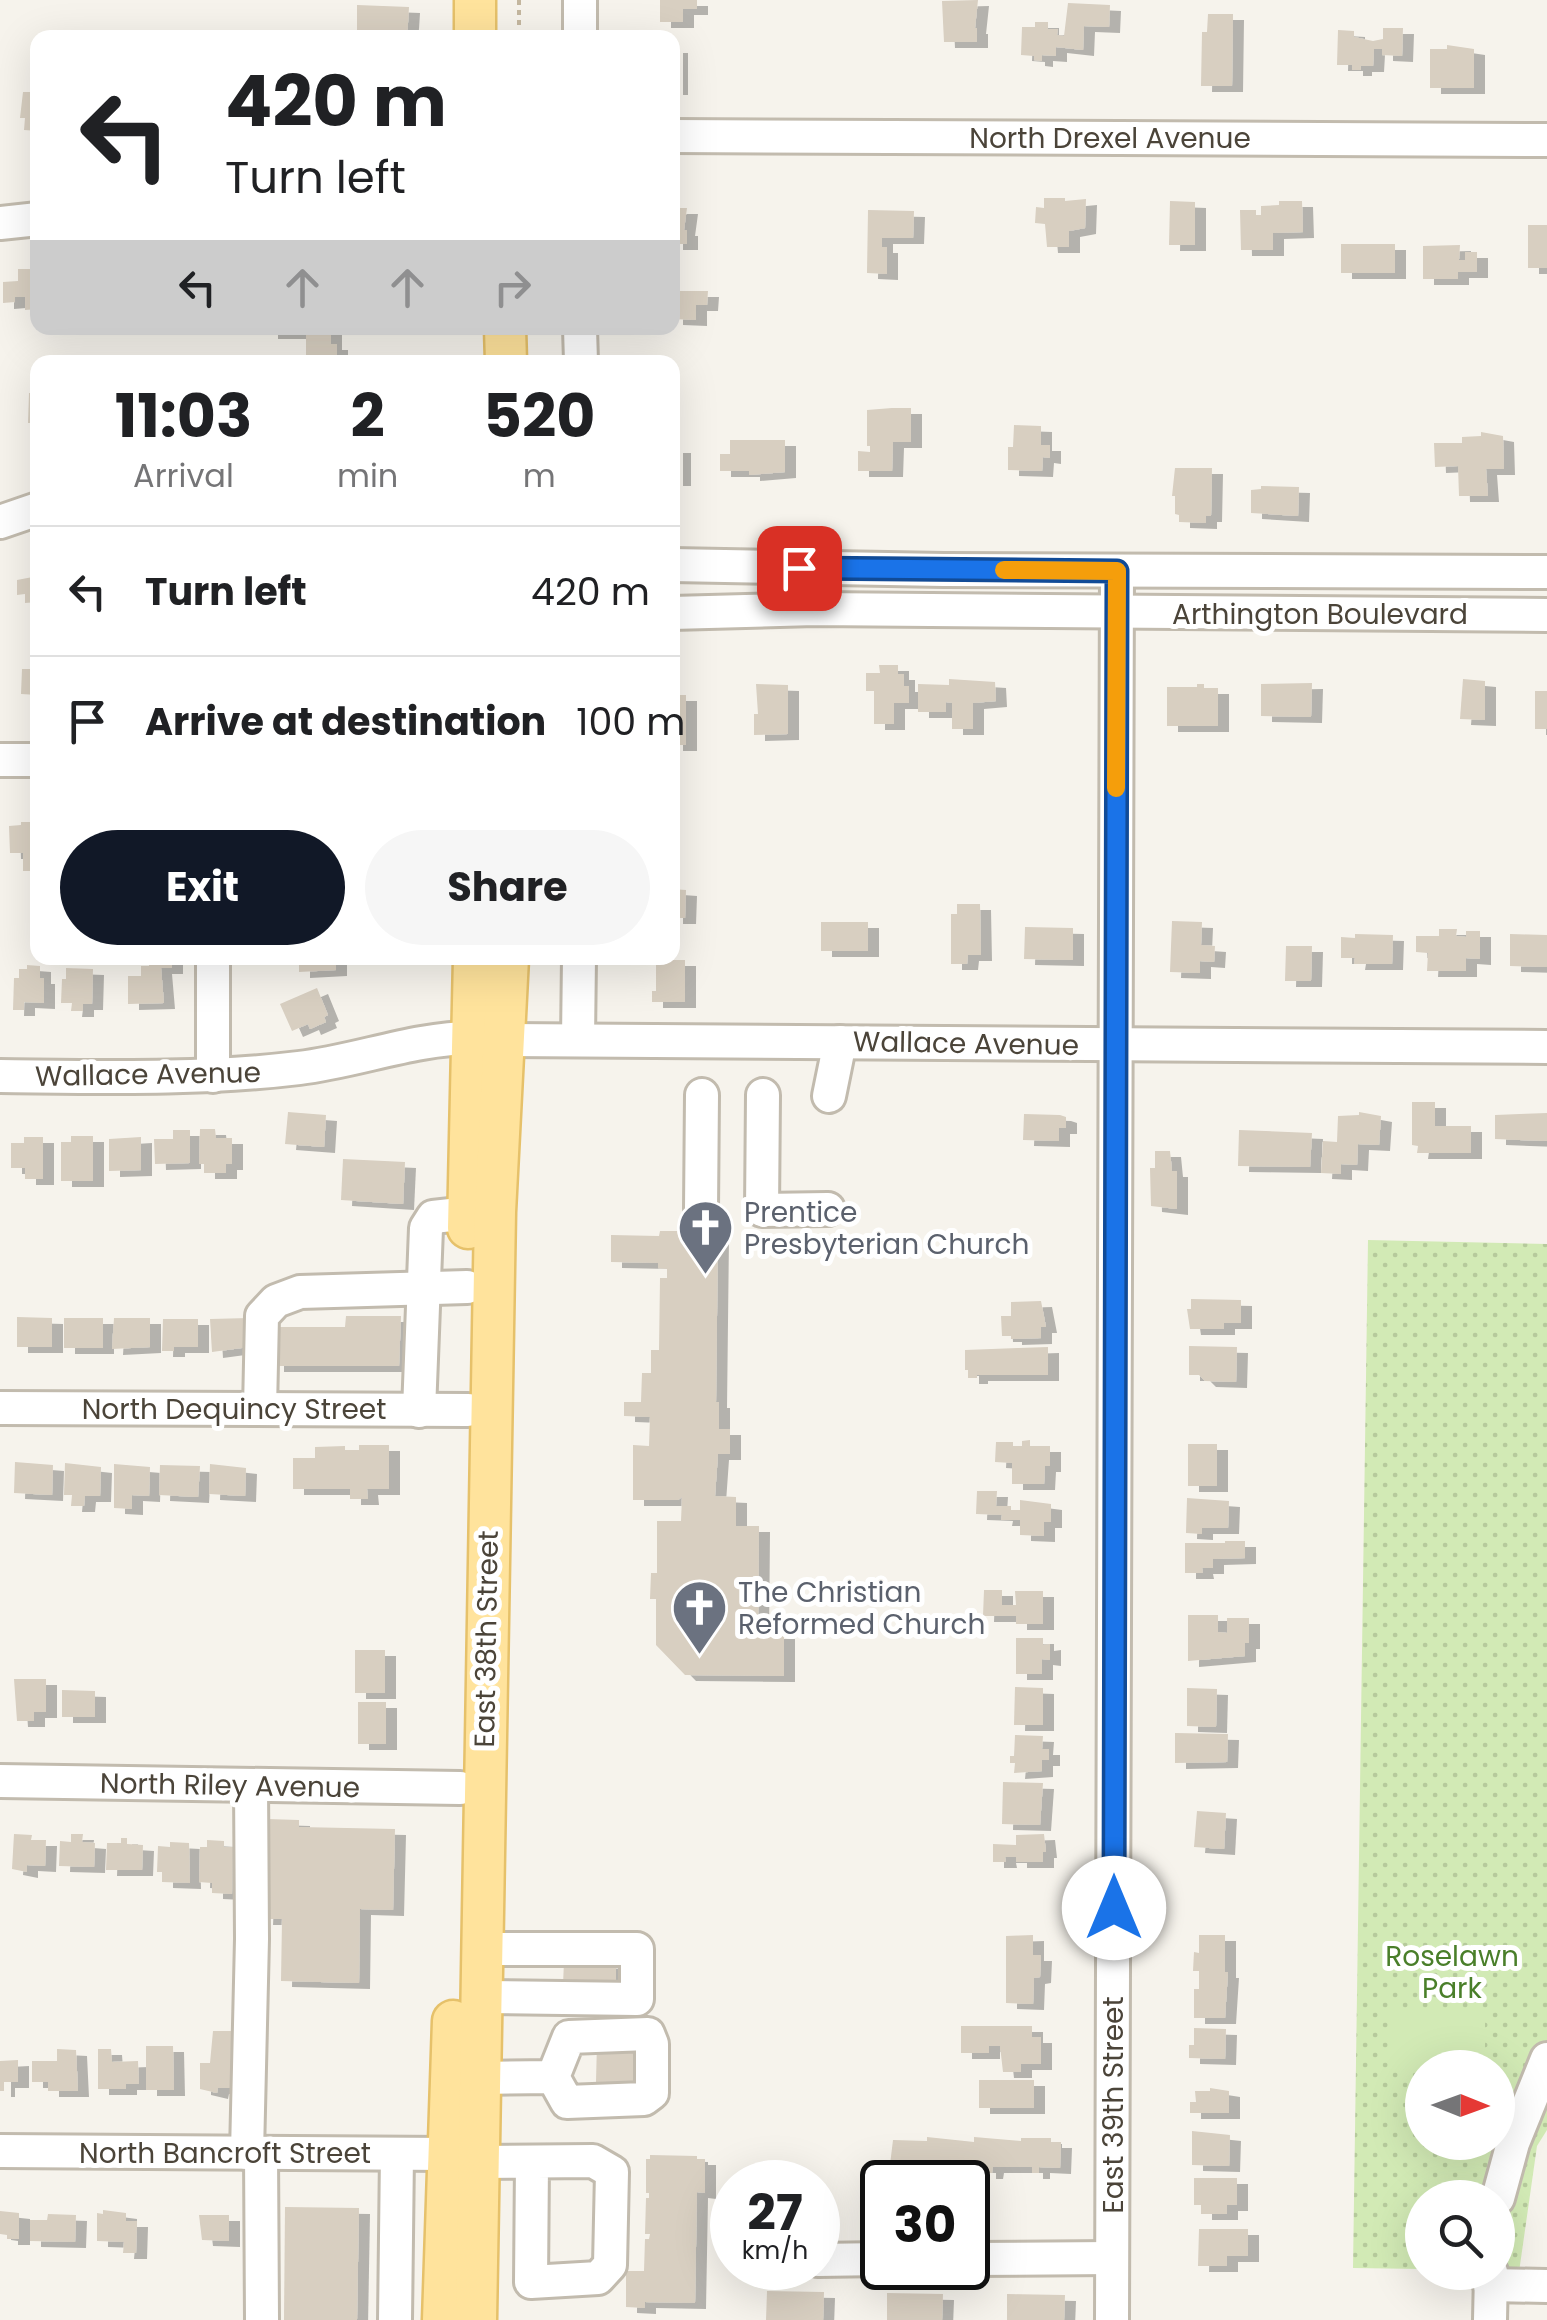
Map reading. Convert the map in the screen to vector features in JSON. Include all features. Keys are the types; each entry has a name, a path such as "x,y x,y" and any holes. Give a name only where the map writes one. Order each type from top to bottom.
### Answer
{"main road":[{"path":"474,0 475,30"},
{"path":"496,0 496,30"},
{"name":"East 38th Street","path":"443,2301 480,2078 495,1212 489,1039 475,965"},
{"name":"East 38th Street","path":"476,2320 464,2158 460,1788 469,1214 489,1039 506,965"}],"street":[{"path":"580,0 580,30"},
{"name":"North Drexel Avenue","path":"680,136 1547,140"},
{"path":"0,224 30,219"},
{"path":"0,522 30,512"},
{"name":"Arthington Boulevard","path":"680,565 1547,572"},
{"name":"East 39th Street","path":"1112,2320 1117,571"},
{"name":"Arthington Boulevard","path":"680,613 815,608 1547,615"},
{"path":"0,760 30,760"},
{"path":"213,965 213,1076"},
{"path":"578,1039 579,965"},
{"name":"Wallace Avenue","path":"0,1076 213,1076 306,1068 438,1040 489,1039 1547,1047"},
{"path":"829,1096 840,1042"},
{"path":"701,1209 702,1095"},
{"path":"763,1095 762,1210 828,1209"},
{"path":"419,1410 426,1228 433,1217 469,1214"},
{"path":"260,1410 262,1316 276,1301 300,1292 468,1287"},
{"name":"North Dequincy Street","path":"0,1408 468,1410"},
{"name":"North Riley Avenue","path":"0,1781 460,1788"},
{"path":"251,1785 254,2153 262,2320"},
{"path":"480,1997 637,1999 638,1949 482,1948"},
{"path":"1503,2180 1547,2059"},
{"path":"480,2078 553,2077"},
{"name":"North Bancroft Street","path":"0,2152 397,2154 532,2162"},
{"path":"394,2320 397,2154"},
{"path":"990,2259 1112,2258"},
{"path":"395,2282 443,2301"},
{"path":"1515,2282 1547,2286"},
{"path":"1490,2290 1490,2320"}],"path":[{"path":"519,0 520,30"}],"green space":[{"name":"Roselawn Park","path":"1368,1240 1547,1244 1547,2130 1537,2146 1519,2272 1515,2272 1515,2180 1405,2180 1405,2269 1353,2268"},
{"path":"1388,2011 1485,2011 1485,2050 1405,2050 1405,2069 1388,2070"}],"building":[{"path":"660,0 697,0 697,9 683,9 683,22 660,22"},
{"path":"978,0 977,42 944,42 942,1"},
{"path":"1068,3 1110,5 1109,27 1084,26 1083,50 1056,47 1056,56 1042,55 1042,61 1021,55 1022,27 1048,22 1048,29 1058,29 1057,35 1064,36"},
{"path":"357,5 409,7 408,30 357,30"},
{"path":"1208,14 1233,14 1232,86 1201,86 1202,32 1207,32"},
{"path":"1383,28 1403,28 1402,56 1382,55 1382,49 1374,49 1373,66 1352,70 1352,65 1337,65 1338,30 1354,31 1354,37 1373,41 1383,39"},
{"path":"1447,45 1474,49 1474,88 1430,88 1430,49 1447,49"},
{"path":"23,92 30,92 30,130 24,130 25,118 20,118"},
{"path":"1044,198 1086,199 1085,228 1069,231 1069,247 1047,247 1045,224 1035,223 1036,207 1044,208"},
{"path":"1170,201 1195,202 1195,245 1169,245"},
{"path":"1279,201 1302,201 1303,232 1273,233 1273,250 1241,250 1240,210 1256,210 1256,215 1261,215 1261,206 1279,205"},
{"path":"680,208 687,208 687,244 680,244"},
{"path":"868,210 914,211 913,238 882,238 882,247 887,247 887,274 867,273"},
{"path":"1528,225 1547,225 1547,268 1528,268"},
{"path":"1341,244 1395,244 1395,273 1341,273"},
{"path":"1460,245 1459,260 1465,260 1465,252 1477,252 1477,272 1458,272 1458,279 1423,279 1423,246"},
{"path":"18,269 30,269 30,310 25,310 25,297 3,303 3,282 18,281"},
{"path":"680,291 708,291 707,305 696,305 696,320 680,319"},
{"path":"306,335 331,335 331,344 337,344 337,355 306,355"},
{"path":"911,408 911,442 893,442 892,471 858,471 858,451 870,452 867,410"},
{"path":"1014,425 1041,426 1041,445 1050,445 1050,458 1043,457 1042,471 1008,470 1008,447 1013,447"},
{"path":"1481,432 1503,436 1504,469 1486,469 1488,496 1459,496 1458,466 1435,467 1434,443 1462,443 1462,437 1481,436"},
{"path":"730,440 785,440 785,472 749,475 749,471 720,471 720,454 730,454"},
{"path":"1175,468 1212,468 1211,516 1206,516 1206,523 1179,522 1172,496"},
{"path":"1261,486 1299,487 1298,516 1251,513 1251,490"},
{"path":"30,578 30,603 25,603 25,594 17,595 17,580"},
{"path":"879,665 898,665 898,674 904,674 904,686 909,686 909,703 894,703 894,724 874,724 874,691 866,691 866,673 880,673"},
{"path":"22,669 30,669 30,695 21,694"},
{"path":"949,679 995,682 996,701 973,703 973,729 952,729 952,703 946,702 946,712 918,712 918,684 949,685"},
{"path":"1463,679 1485,681 1485,720 1460,719"},
{"path":"1312,683 1311,717 1261,716 1261,684"},
{"path":"756,684 788,685 788,734 754,735 754,714 758,714"},
{"path":"1197,684 1218,688 1218,726 1167,726 1167,687"},
{"path":"1535,691 1547,691 1547,729 1535,729"},
{"path":"680,695 686,695 686,745 680,745"},
{"path":"30,822 30,871 23,871 23,853 10,853 9,826"},
{"path":"680,890 686,890 685,918 680,918"},
{"path":"957,904 980,904 981,955 968,955 967,964 951,964 951,914 957,914"},
{"path":"1172,921 1202,922 1201,945 1215,946 1214,962 1200,961 1200,973 1170,972"},
{"path":"821,922 868,922 868,951 821,951"},
{"path":"1025,927 1073,928 1073,960 1024,959"},
{"path":"1439,929 1457,929 1456,936 1466,937 1466,931 1480,931 1480,959 1466,958 1466,971 1427,971 1428,953 1416,952 1416,936 1439,936"},
{"path":"1355,934 1393,935 1392,964 1354,964 1355,958 1341,958 1341,937 1355,938"},
{"path":"1510,934 1547,935 1547,967 1510,966"},
{"path":"1286,946 1312,946 1311,981 1285,981"},
{"path":"680,960 685,960 685,1002 652,1002 652,991 656,991 656,965 680,965"},
{"path":"27,965 40,966 44,1003 24,1002 24,1010 13,1010 14,978 19,978 19,969 27,969"},
{"path":"172,965 161,968 164,1003 128,1004 128,976 141,976 141,966"},
{"path":"299,965 336,965 336,970 299,972"},
{"path":"66,968 93,969 92,1004 83,1004 83,1011 71,1011 72,1003 61,1003"},
{"path":"317,988 328,1015 324,1017 326,1022 292,1031 280,1004"},
{"path":"1412,1102 1435,1102 1435,1126 1471,1126 1471,1153 1417,1153 1418,1146 1412,1145"},
{"path":"288,1112 326,1115 324,1147 285,1144"},
{"path":"1359,1112 1381,1116 1379,1145 1358,1144 1357,1165 1341,1164 1341,1174 1321,1173 1323,1141 1337,1142 1338,1116"},
{"path":"1547,1113 1547,1141 1495,1139 1495,1115"},
{"path":"1024,1114 1066,1117 1066,1128 1059,1128 1059,1141 1023,1140"},
{"path":"200,1129 215,1129 216,1138 232,1138 232,1164 226,1164 226,1173 204,1173 204,1164 199,1164"},
{"path":"173,1130 190,1130 190,1163 155,1164 154,1139 173,1139"},
{"path":"1239,1130 1312,1133 1310,1167 1238,1166"},
{"path":"71,1136 93,1136 93,1181 61,1181 61,1142 71,1142"},
{"path":"24,1137 43,1137 43,1179 25,1179 25,1168 11,1168 11,1143 24,1143"},
{"path":"141,1137 141,1170 109,1171 109,1139"},
{"path":"1155,1151 1170,1151 1172,1171 1177,1171 1177,1209 1151,1206 1150,1168 1155,1168"},
{"path":"343,1159 405,1162 403,1204 341,1200"},
{"path":"660,1231 718,1231 716,1402 719,1429 730,1429 730,1454 718,1454 715,1496 736,1497 736,1526 759,1526 758,1633 784,1633 784,1676 685,1675 656,1645 656,1599 650,1599 651,1573 657,1573 657,1521 681,1521 682,1497 633,1500 633,1445 649,1446 650,1417 624,1416 624,1402 641,1402 642,1373 651,1373 651,1350 659,1350 660,1278 667,1278 667,1269 658,1268 658,1263 611,1262 611,1235 659,1236"},
{"path":"1191,1299 1241,1300 1241,1323 1224,1323 1224,1329 1190,1329 1187,1309 1191,1309"},
{"path":"1041,1301 1046,1327 1041,1327 1041,1338 1002,1336 1001,1316 1011,1316 1011,1302"},
{"path":"346,1316 401,1316 399,1366 273,1366 273,1327 345,1327"},
{"path":"17,1317 52,1318 52,1347 17,1347"},
{"path":"64,1318 103,1318 103,1348 64,1348"},
{"path":"114,1318 150,1318 150,1347 112,1349"},
{"path":"249,1318 249,1347 212,1352 210,1319"},
{"path":"163,1319 198,1319 198,1347 162,1351"},
{"path":"1189,1346 1237,1347 1236,1382 1205,1381 1199,1375 1189,1375"},
{"path":"1048,1347 1048,1375 968,1378 965,1370 965,1350"},
{"path":"1030,1440 1030,1446 1050,1446 1050,1466 1045,1466 1044,1484 1012,1484 1012,1463 995,1462 996,1442 1022,1446 1022,1441"},
{"path":"1188,1444 1217,1444 1217,1486 1188,1486"},
{"path":"359,1445 389,1445 389,1489 367,1489 368,1499 350,1499 350,1489 293,1489 293,1458 315,1458 315,1447 345,1446 345,1450 359,1450"},
{"path":"15,1462 53,1465 52,1495 14,1493"},
{"path":"65,1463 101,1467 100,1496 85,1496 84,1506 71,1506 72,1495 64,1495"},
{"path":"114,1464 150,1467 149,1496 132,1495 132,1509 114,1508"},
{"path":"210,1464 246,1468 245,1496 209,1494"},
{"path":"160,1465 200,1466 198,1497 159,1495"},
{"path":"977,1491 997,1491 996,1506 1011,1506 1011,1510 1020,1510 1020,1500 1051,1504 1051,1522 1044,1522 1044,1536 1020,1535 1020,1520 976,1514"},
{"path":"1187,1498 1229,1501 1228,1528 1202,1528 1202,1534 1186,1533"},
{"path":"1245,1541 1245,1558 1213,1559 1213,1568 1202,1568 1203,1573 1185,1573 1185,1543"},
{"path":"984,1590 1002,1590 1002,1605 1016,1605 1015,1591 1043,1591 1043,1624 1016,1624 1016,1616 983,1616"},
{"path":"1188,1615 1218,1615 1218,1632 1227,1633 1227,1618 1249,1618 1245,1656 1188,1661"},
{"path":"1016,1638 1043,1638 1043,1645 1050,1644 1050,1660 1042,1659 1042,1674 1016,1674"},
{"path":"355,1650 385,1650 385,1693 355,1693"},
{"path":"14,1679 46,1679 46,1712 34,1712 34,1721 17,1721"},
{"path":"1015,1687 1043,1688 1043,1725 1014,1725"},
{"path":"1187,1688 1217,1689 1216,1727 1187,1726"},
{"path":"62,1690 95,1691 95,1717 62,1717"},
{"path":"358,1702 386,1702 386,1744 358,1744"},
{"path":"1175,1733 1228,1734 1227,1762 1175,1763"},
{"path":"1015,1735 1043,1736 1042,1749 1049,1749 1049,1760 1042,1760 1042,1771 1014,1773 1015,1763 1010,1763 1010,1756 1014,1756"},
{"path":"1003,1782 1043,1783 1040,1825 1002,1824"},
{"path":"1197,1811 1226,1813 1224,1849 1194,1847"},
{"path":"267,1819 299,1820 299,1827 395,1829 393,1910 360,1909 359,1983 281,1981 282,1919 262,1919"},
{"path":"14,1834 46,1840 45,1866 27,1865 27,1872 12,1869"},
{"path":"71,1834 83,1834 82,1842 95,1843 94,1867 59,1866 60,1841 71,1842"},
{"path":"1044,1834 1043,1862 1016,1862 1016,1857 1005,1857 1006,1862 993,1862 993,1844 1016,1845 1016,1835"},
{"path":"121,1838 127,1838 127,1844 143,1845 142,1870 106,1870 107,1843 121,1843"},
{"path":"207,1840 224,1841 224,1847 233,1847 232,1894 212,1893 212,1883 199,1882 200,1847 207,1847"},
{"path":"170,1842 189,1843 190,1883 162,1882 162,1872 157,1872 158,1846 170,1847"},
{"path":"1033,1935 1033,1955 1041,1955 1040,1977 1034,1978 1033,2004 1006,2003 1006,1936"},
{"path":"1199,1935 1225,1935 1225,2018 1194,2018 1194,1989 1199,1989 1199,1971 1193,1971 1194,1952 1199,1953"},
{"path":"564,1961 616,1963 616,1986 563,1985"},
{"path":"961,2026 1032,2026 1032,2037 1041,2037 1041,2064 1021,2064 1021,2072 1003,2072 1000,2046 989,2046 989,2053 961,2053"},
{"path":"1194,2028 1226,2029 1225,2059 1189,2058"},
{"path":"213,2031 231,2031 231,2088 218,2088 217,2093 200,2089 200,2063 210,2063"},
{"path":"597,2042 636,2043 635,2083 596,2082"},
{"path":"146,2046 173,2046 174,2090 146,2090"},
{"path":"57,2049 76,2050 78,2091 48,2091 48,2082 32,2082 32,2061 57,2061"},
{"path":"98,2049 111,2049 112,2062 138,2061 139,2084 126,2084 126,2089 98,2089"},
{"path":"18,2060 18,2082 4,2082 4,2091 0,2091 0,2061"},
{"path":"979,2080 1034,2080 1034,2108 979,2108"},
{"path":"1195,2091 1229,2091 1229,2113 1190,2113 1190,2102 1196,2102"},
{"path":"1192,2131 1230,2135 1229,2166 1192,2165"},
{"path":"927,2137 974,2142 974,2137 1021,2141 1051,2138 1051,2142 1061,2142 1060,2168 1039,2167 1039,2173 1032,2173 1032,2167 993,2167 990,2173 990,2160 891,2160 893,2140 927,2141"},
{"path":"650,2155 705,2159 705,2193 697,2192 695,2303 645,2302 645,2308 626,2307 626,2271 644,2271 645,2239 650,2234 645,2234 649,2198 646,2159"},
{"path":"1194,2178 1237,2178 1237,2205 1227,2205 1227,2214 1201,2214 1201,2205 1194,2205"},
{"path":"285,2207 359,2208 357,2320 284,2320"},
{"path":"103,2210 126,2213 126,2221 137,2221 136,2253 123,2253 124,2242 97,2241 97,2213 103,2214"},
{"path":"0,2211 19,2213 19,2239 7,2239 7,2235 0,2234"},
{"path":"48,2214 76,2215 75,2242 30,2241 30,2220 47,2220"},
{"path":"199,2215 229,2215 229,2241 202,2240"},
{"path":"1199,2229 1248,2229 1248,2256 1227,2256 1227,2266 1198,2266"},
{"path":"767,2291 824,2292 823,2320 766,2320"},
{"path":"887,2293 943,2294 942,2320 887,2320"},
{"path":"1007,2294 1065,2295 1064,2320 1007,2320"}],"slow traffic":[{"path":"1004,570 1117,571 1116,788"}],"place":[{"name":"Prentice Presbyterian Church","path":"705,1277"},
{"name":"The Christian Reformed Church","path":"699,1657"}],"route":[{"path":"799,568 1117,571 1114,1908"}]}
